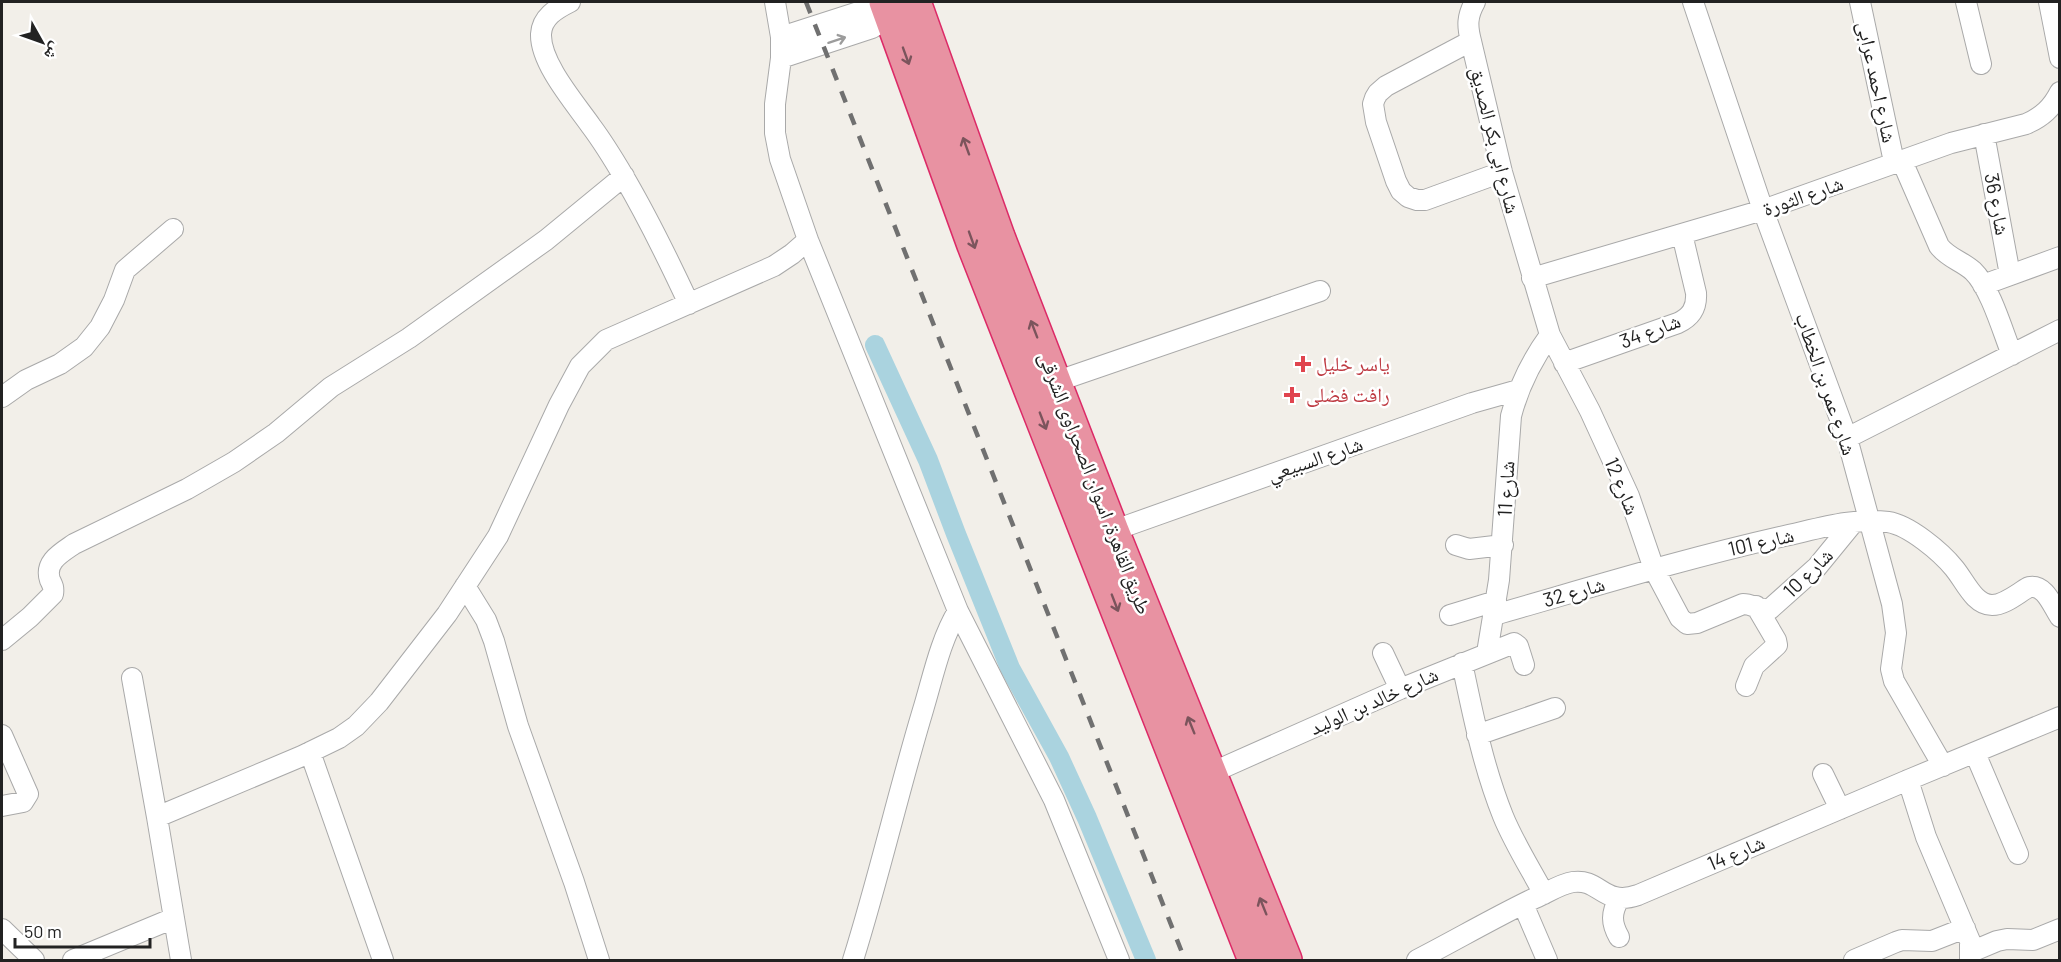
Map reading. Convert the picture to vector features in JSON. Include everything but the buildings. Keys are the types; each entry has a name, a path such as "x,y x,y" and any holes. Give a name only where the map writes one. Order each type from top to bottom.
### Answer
{"highway":[{"name":"طريق القاهرة, اسوان الصحراوى الشرقى","path":"905,4 1112,531 1285,960"},
{"name":"طريق القاهرة, اسوان الصحراوى الشرقى","path":"905,4 974,245 1255,960"}],"street":[{"path":"570,2 547,7 541,36 552,71 624,176 659,240 689,304"},
{"path":"775,2 781,37 781,58 775,104 775,133 780,159 808,240 958,611 1054,800 1119,960"},
{"name":"شارع ابى بكر الصديق","path":"1475,2 1469,13 1467,25 1502,172 1532,278"},
{"name":"شارع عمر بن الخطاب","path":"1693,2 1763,210 1847,438 1861,522 1895,622 1896,633 1891,669 1894,681 1942,766"},
{"name":"شارع احمد عرابى","path":"1860,2 1898,161 1944,254 1972,270 1983,285"},
{"path":"1966,2 1981,64"},
{"path":"2049,2 2060,58"},
{"path":"781,37 871,8 905,4"},
{"path":"781,58 872,28 905,4"},
{"path":"1471,41 1378,93 1373,105 1376,122 1396,181 1401,191 1408,197 1425,200 1502,172"},
{"name":"شارع الثورة","path":"1532,278 1763,210 1951,143 2026,124 2048,111 2060,92"},
{"name":"شارع 36","path":"1984,134 2010,274"},
{"path":"2,640 53,594 54,589 48,573 49,567 58,556 74,544 187,489 234,462 276,433 331,387 409,339 546,240 624,176"},
{"path":"2,397 26,380 60,364 84,346 100,327 114,300 125,270 173,229"},
{"name":"شارع 34","path":"1564,363 1686,320 1691,315 1696,293 1682,234"},
{"path":"157,817 244,782 339,738 370,712 447,614 498,536 559,405 580,366 606,340 774,266 808,240"},
{"path":"2012,355 1983,285 2060,257"},
{"name":"شارع 12","path":"1532,278 1550,335 1590,411 1629,496 1654,568 1680,618 1687,624 1697,623 1743,604 1756,606"},
{"path":"1055,382 1320,291"},
{"path":"1847,438 2060,330"},
{"name":"شارع 11","path":"1487,653 1503,545 1511,416 1526,371 1550,335"},
{"name":"شارع السبيعي","path":"1112,531 1472,403 1518,390"},
{"path":"1861,522 1889,522 1914,534 1953,567 1975,597 1985,604 1996,604 2035,586 2056,605"},
{"name":"شارع 101","path":"1654,568 1746,545 1861,522"},
{"name":"شارع 10","path":"1756,606 1765,610 1770,609 1789,594 1861,522"},
{"path":"1456,544 1469,549 1503,545"},
{"name":"شارع 32","path":"1450,615 1495,608 1654,568"},
{"path":"465,586 486,620 494,641 518,726 574,882 599,960"},
{"path":"1746,686 1754,666 1777,645 1756,606"},
{"path":"853,960 876,887 913,743 942,648 958,611"},
{"name":"شارع خالد بن الوليد","path":"1211,773 1400,689 1514,643 1517,644 1524,665"},
{"path":"1383,653 1400,689"},
{"path":"1462,663 1477,735 1504,818 1544,894"},
{"path":"132,678 181,960"},
{"path":"1477,735 1555,708"},
{"name":"شارع 14","path":"1619,899 1638,895 2060,717"},
{"path":"2,735 28,794 23,802 2,806"},
{"path":"310,752 383,960"},
{"path":"1974,753 2018,854"},
{"path":"1823,774 1840,809"},
{"path":"1908,780 1926,837 1970,941 1971,956 1997,941 2033,940 2060,929"},
{"path":"1417,960 1523,904 1571,882 1587,883 1610,897 1619,899 1612,918 1619,937"},
{"path":"1523,904 1547,960"},
{"path":"73,960 174,918"},
{"path":"1854,960 1902,940 1932,941 1965,928"},
{"path":"2,929 34,960"}],"waterway":[{"path":"875,345 928,460 1010,668 1059,757 1146,960"}],"railway":[{"path":"806,2 1185,960"}],"place":[{"name":"ياسر خليل","path":"1303,364"},
{"name":"رافت فضلى","path":"1292,395"}]}
